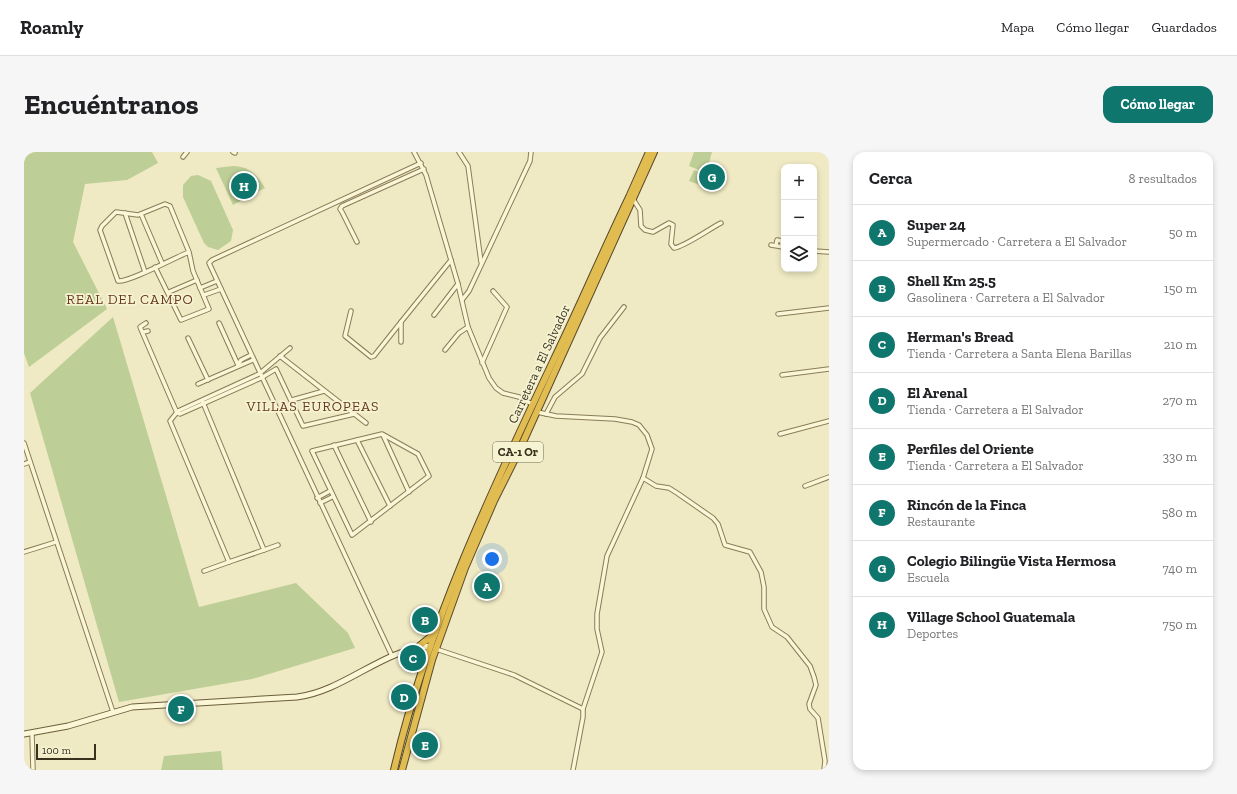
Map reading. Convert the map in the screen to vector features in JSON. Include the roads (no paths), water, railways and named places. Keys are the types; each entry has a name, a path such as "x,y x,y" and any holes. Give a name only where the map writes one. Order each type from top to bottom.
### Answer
{"highway":[{"name":"Carretera a El Salvador","path":"402,770 435,633 466,550 649,152"},
{"name":"Carretera a El Salvador","path":"394,770 405,730 432,649 465,568 494,501 518,454 654,152"},
{"path":"518,454 512,453 523,430 525,419"},
{"path":"420,647 435,633"},
{"path":"420,647 432,649"},
{"path":"405,730 400,759 405,760"}],"main road":[{"path":"24,734 68,726 132,706 297,697 316,694 392,656 420,647"}],"street":[{"path":"183,157 187,152"},
{"path":"414,152 424,169 458,284 468,327 482,363 496,388 503,393 519,397 532,404"},
{"path":"459,152 468,166 481,264"},
{"path":"462,300 469,291 530,161 531,152"},
{"path":"392,656 259,374 210,265 212,260 421,163"},
{"path":"356,242 340,209 342,206 424,169"},
{"path":"633,199 640,210 641,226 645,230 653,232 669,223 673,225 671,244 674,248 683,246 721,223"},
{"path":"155,267 169,292 182,321 209,309 190,261 189,252 169,205 165,204 141,214 131,215 118,212 113,215 100,229 117,280 119,282 189,252"},
{"path":"125,213 145,272"},
{"path":"141,214 162,263"},
{"path":"776,245 777,240 781,240"},
{"path":"771,245 781,246"},
{"path":"817,251 829,252"},
{"path":"351,311 345,336 371,357 374,356 451,260"},
{"path":"169,292 197,280"},
{"path":"200,288 217,281"},
{"path":"434,315 458,284"},
{"path":"204,295 221,289"},
{"path":"482,363 507,307 493,290"},
{"path":"546,414 555,397 582,374 600,338 624,306"},
{"path":"778,314 829,308"},
{"path":"401,322 401,342"},
{"path":"146,323 140,327 177,413"},
{"path":"219,323 238,365"},
{"path":"445,350 459,333 468,327"},
{"path":"143,332 148,331"},
{"path":"188,338 208,380"},
{"path":"229,562 171,424 171,419 178,411 259,374 290,348"},
{"path":"238,365 240,360 251,355"},
{"path":"280,356 366,423"},
{"path":"198,384 238,365 253,360"},
{"path":"269,366 272,371"},
{"path":"782,375 829,369"},
{"path":"177,413 180,414 204,404 261,378 272,371 278,370 301,424 304,426 354,414"},
{"path":"225,389 228,393"},
{"path":"292,400 324,391"},
{"path":"202,400 264,550"},
{"path":"537,412 556,416 615,419 632,422 639,425 651,441 652,449 643,478 607,556 597,614 597,629 602,652 583,709 584,717 573,770"},
{"path":"780,434 829,421"},
{"path":"382,434 409,492"},
{"path":"382,434 418,454 428,473 428,478 352,535 312,454 315,450 357,440 382,434"},
{"path":"357,440 390,506"},
{"path":"24,443 113,712"},
{"path":"334,445 371,522"},
{"path":"24,464 30,462"},
{"path":"805,486 829,477"},
{"path":"643,478 656,486 669,488 713,518 718,524 725,545 750,552 761,572 764,587 764,609 772,628 787,637 810,666 814,677 816,685 809,704 810,709 818,718 825,761 824,770"},
{"path":"317,498 330,491"},
{"path":"320,503 332,497"},
{"path":"24,552 56,542"},
{"path":"204,571 278,545"},
{"path":"432,649 514,675 583,709"},
{"path":"32,733 33,770"}],"place":[{"name":"Colegio Bilingüe Vista Hermosa","path":"712,177"},
{"name":"Village School Guatemala","path":"244,186"},
{"name":"Super 24","path":"487,586"},
{"name":"Shell Km 25.5","path":"425,620"},
{"name":"Herman's Bread","path":"413,658"},
{"name":"El Arenal","path":"404,697"},
{"name":"Rincón de la Finca","path":"181,709"},
{"name":"Perfiles del Oriente","path":"425,745"}],"district":[{"name":"REAL DEL CAMPO","path":"130,299"},
{"name":"VILLAS EUROPEAS","path":"313,406"}]}
